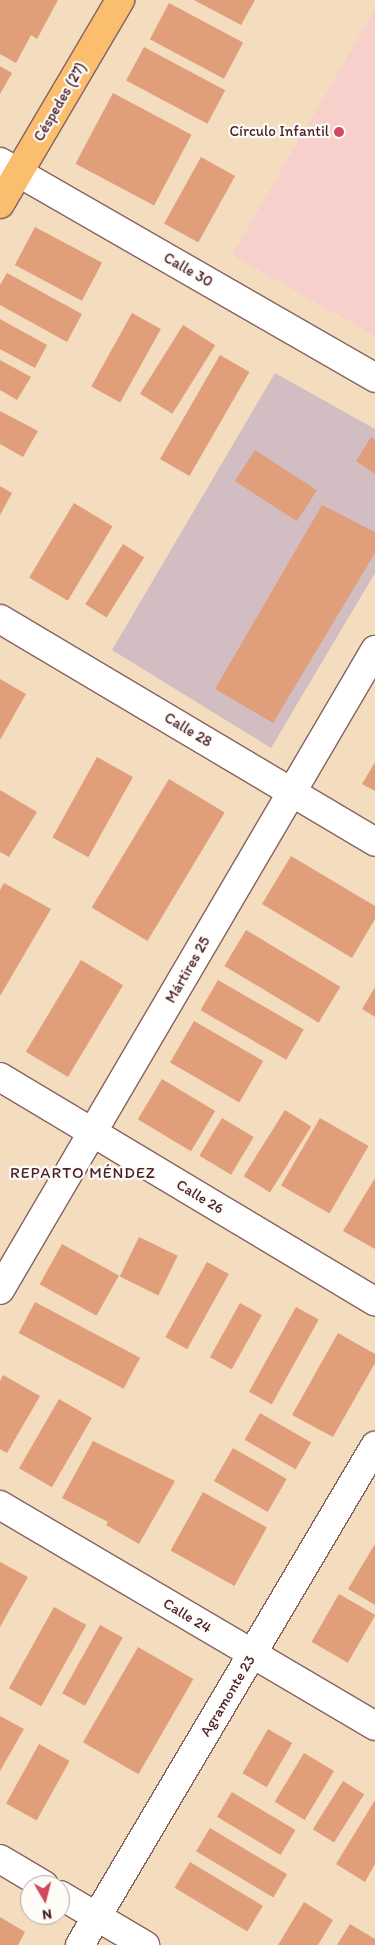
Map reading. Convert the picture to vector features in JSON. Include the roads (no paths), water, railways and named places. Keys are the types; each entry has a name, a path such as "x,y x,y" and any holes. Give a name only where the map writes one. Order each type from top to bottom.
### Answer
{"main road":[{"name":"Céspedes (27)","path":"0,204 9,168 120,0"}],"street":[{"name":"Calle 30","path":"9,168 375,378"},
{"name":"Calle 28","path":"0,619 375,842"},
{"name":"Mártires 25","path":"0,1290 375,650"},
{"name":"Calle 26","path":"0,1077 375,1301"},
{"name":"Agramonte 23","path":"80,1945 375,1446"},
{"name":"Calle 24","path":"0,1505 375,1726"},
{"path":"0,1859 27,1875"},
{"path":"70,1901 145,1945"}],"place":[{"name":"Círculo Infantil","path":"339,132"}],"district":[{"name":"REPARTO MÉNDEZ","path":"83,1173"}]}
